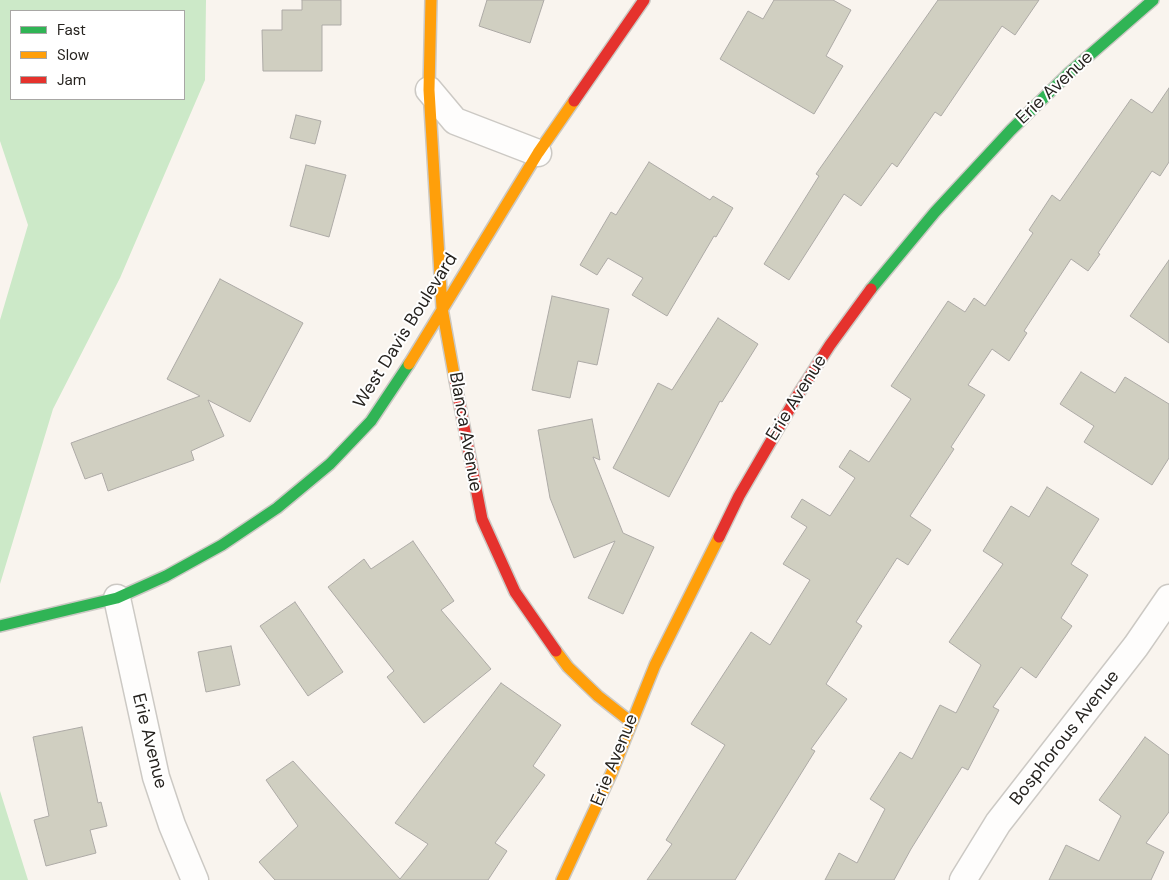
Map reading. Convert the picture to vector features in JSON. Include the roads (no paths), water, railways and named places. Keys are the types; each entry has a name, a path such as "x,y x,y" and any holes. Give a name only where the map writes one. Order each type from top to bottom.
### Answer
{"street":[{"name":"Blanca Avenue","path":"431,0 429,90 442,308 476,496 482,519 503,568 531,616 568,667 598,696 631,722"},
{"name":"West Davis Boulevard","path":"0,626 118,598 166,576 222,545 277,508 330,464 371,421 407,368 538,153 644,0"},
{"name":"Erie Avenue","path":"562,880 612,772 655,665 739,496 799,393 863,299 935,212 1011,130 1069,73 1153,0"},
{"path":"429,90 455,121 538,153"},
{"name":"Erie Avenue","path":"118,598 156,777 172,825 195,880"},
{"name":"Bosphorous Avenue","path":"963,880 998,822 1136,646 1169,598"}]}
